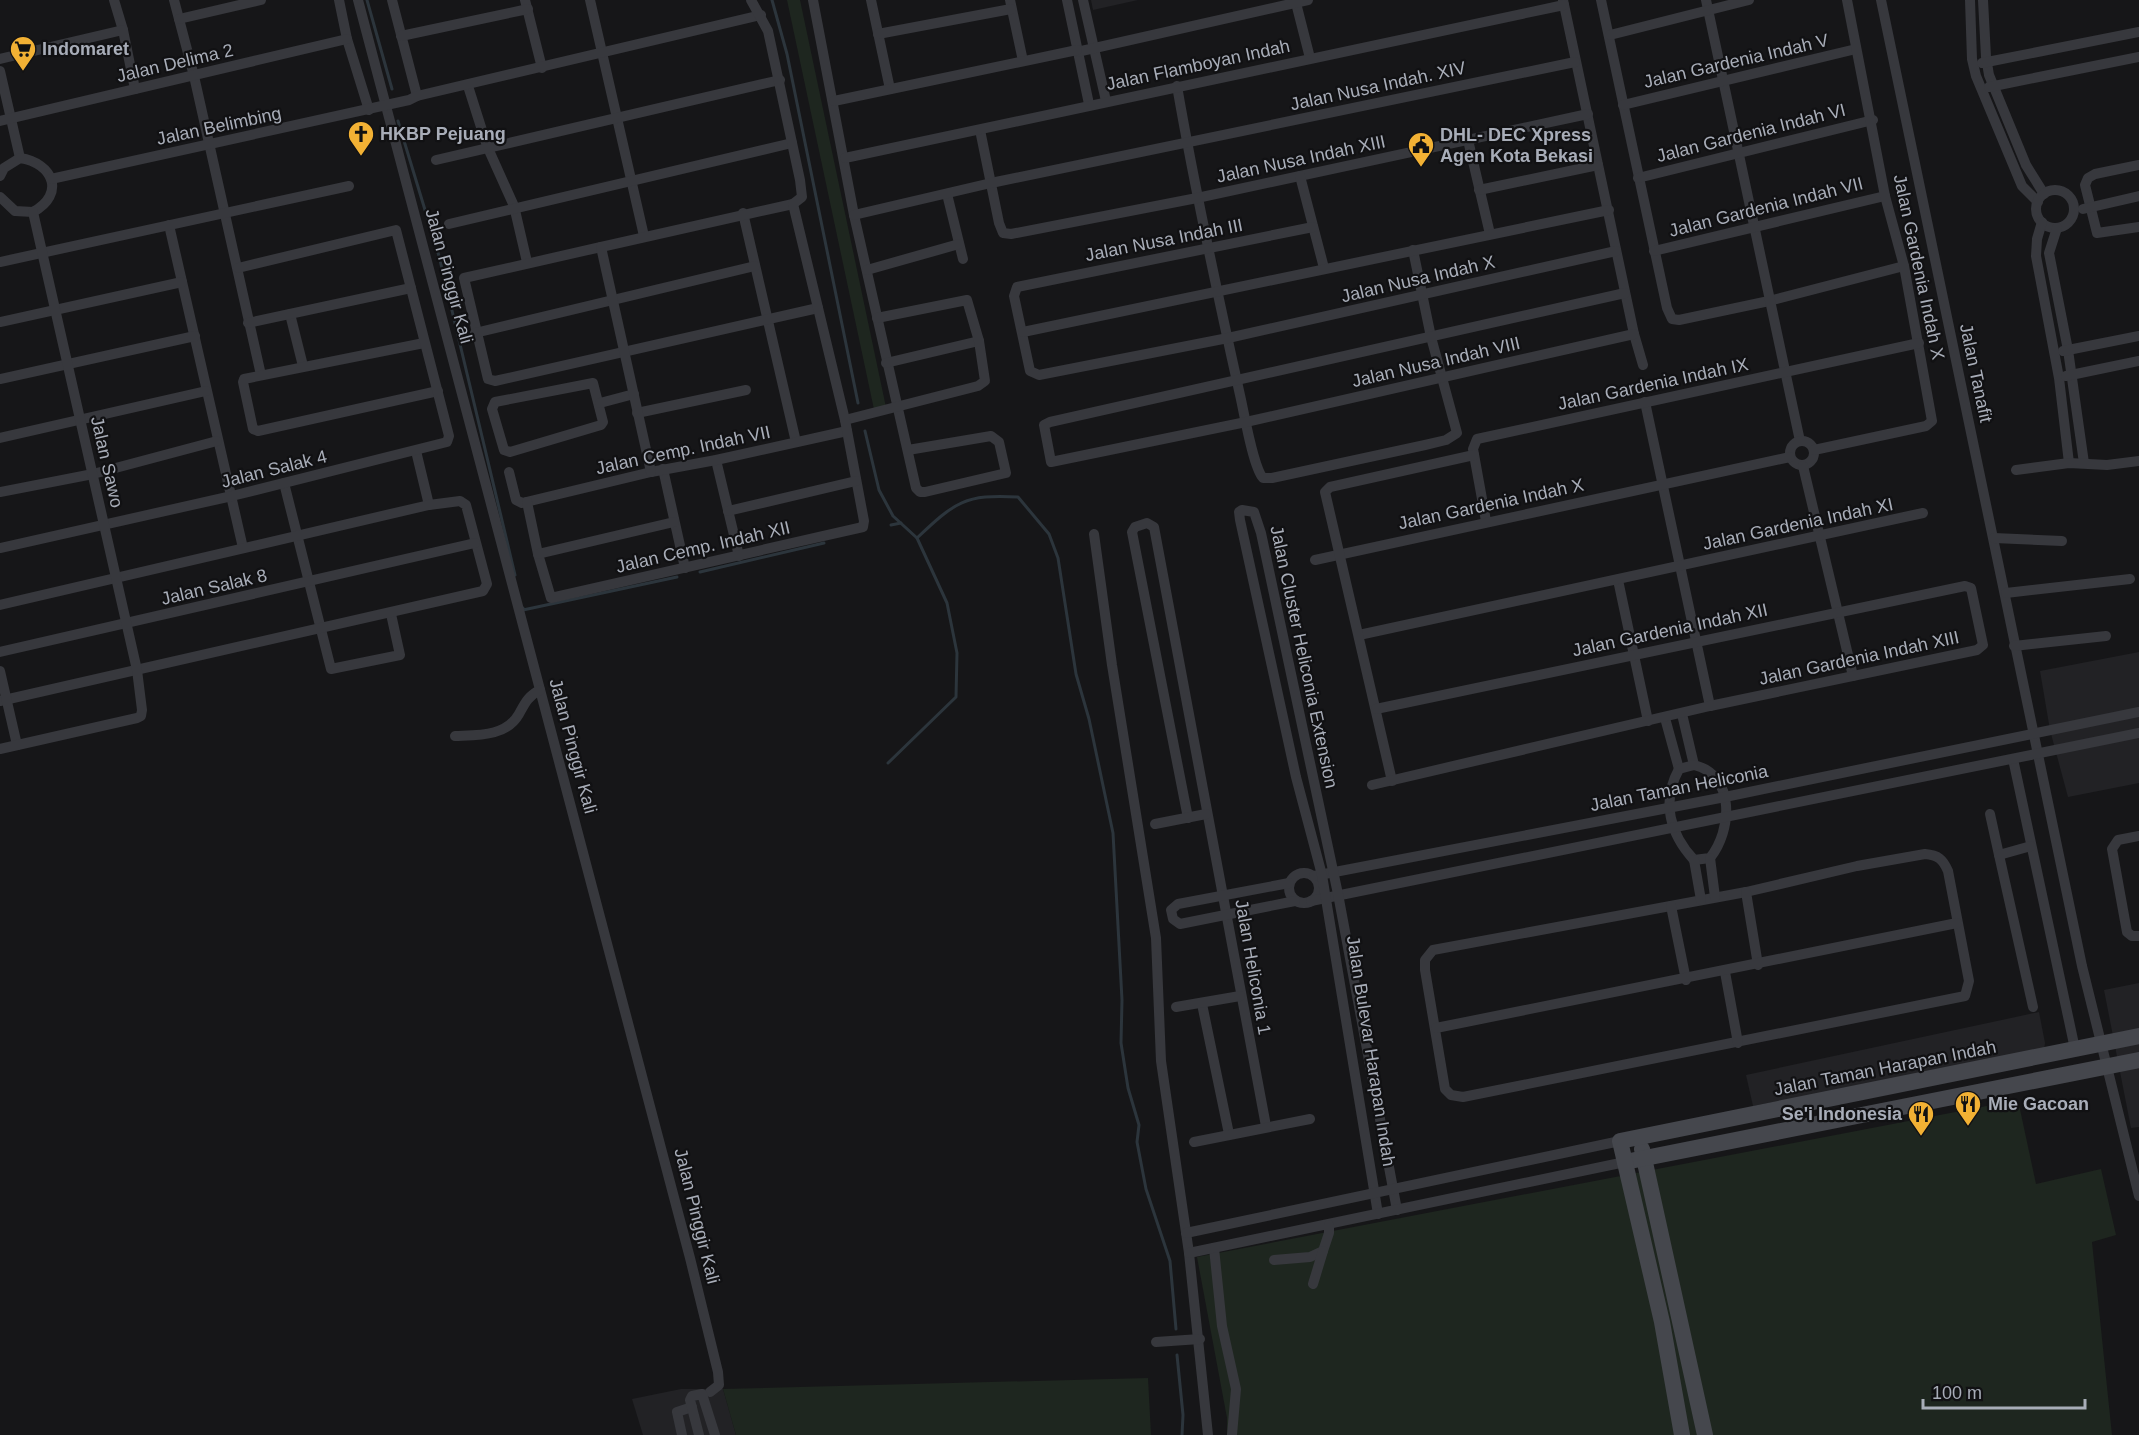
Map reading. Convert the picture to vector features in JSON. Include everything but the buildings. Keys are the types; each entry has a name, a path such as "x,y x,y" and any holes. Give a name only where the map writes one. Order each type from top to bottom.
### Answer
{"street":[{"path":"114,0 123,30 135,89"},
{"path":"174,0 194,75 261,375"},
{"path":"179,19 261,0"},
{"path":"339,0 347,39 369,110"},
{"name":"Jalan Pinggir Kali","path":"358,0 390,105 540,690 640,1060 716,1360 719,1385 710,1392"},
{"path":"392,0 412,99"},
{"path":"590,0 644,236"},
{"path":"752,0 768,31 780,80 802,197 794,204 743,213 464,278 475,333 487,376 492,381 818,308"},
{"path":"813,0 845,158 854,215 896,409 916,488 920,492 1006,473 999,442 991,436 908,450"},
{"path":"871,0 890,89"},
{"path":"1067,0 1089,104"},
{"path":"1083,0 1106,101"},
{"path":"834,101 1093,48 1308,0"},
{"path":"1601,0 1670,318 1679,321 1769,301 1904,266"},
{"path":"1610,35 1706,4 1749,0"},
{"name":"Jalan Gardenia Indah X","path":"1814,450 1931,423 1904,266 1886,196 1873,120 1847,0"},
{"name":"Jalan Tanafit","path":"1881,0 1887,42 2006,593 2014,646 2040,753 2082,966 2139,1196"},
{"path":"1970,0 1973,64 2022,186 2041,198"},
{"path":"1983,0 1987,62 1995,87 2041,198 2037,213 2042,222 2057,228"},
{"path":"1296,3 1310,58"},
{"path":"1561,4 1588,114 1625,293 1643,365"},
{"name":"Jalan Flamboyan Indah","path":"845,158 1561,4"},
{"path":"1706,4 1800,441"},
{"path":"401,36 526,5 542,68"},
{"path":"878,34 1011,5 1023,61"},
{"name":"Jalan Belimbing","path":"51,179 369,110 761,15"},
{"path":"0,59 123,30"},
{"path":"1973,64 2139,32"},
{"name":"Jalan Delima 2","path":"5,120 347,39"},
{"name":"Jalan Gardenia Indah V","path":"1623,105 1856,49"},
{"path":"1982,88 2139,57"},
{"name":"Jalan Nusa Indah. XIV","path":"854,215 991,183 1575,62"},
{"path":"0,72 5,120 20,158"},
{"path":"436,160 487,146 780,80"},
{"path":"468,86 487,146 514,206 527,262"},
{"path":"1177,86 1197,198 1246,422 1259,473 1265,479 1425,445 1446,440 1457,434 1431,337 1413,250"},
{"name":"Jalan Nusa Indah XIII","path":"991,183 1001,230 1011,234 1197,198 1588,114"},
{"name":"Jalan Gardenia Indah VI","path":"1638,178 1873,120"},
{"path":"980,130 991,183"},
{"path":"1468,140 1490,234"},
{"path":"449,224 514,206 792,143"},
{"path":"0,176 4,168 20,158 37,161 46,169 51,179 49,199 33,212 15,211 0,197"},
{"path":"1479,190 1599,165"},
{"path":"2139,165 2095,174 2088,178 2085,185 2097,233 2139,227"},
{"path":"1300,176 1324,268"},
{"path":"0,262 349,186"},
{"path":"2041,198 2054,190 2065,193 2072,200 2074,210 2070,220 2057,228 2049,253 2068,350 2084,463"},
{"path":"947,194 963,259"},
{"name":"Jalan Gardenia Indah VII","path":"1654,251 1886,196"},
{"path":"2074,210 2139,196"},
{"name":"Jalan Cemp. Indah XII","path":"527,502 538,554 551,598 863,527 864,522 846,425 794,204"},
{"path":"1023,332 1609,210"},
{"name":"Jalan Sawo","path":"17,745 137,718 141,716 142,710 137,670 33,212"},
{"path":"743,213 796,442"},
{"path":"2042,222 2037,239 2036,256 2059,378 2069,463"},
{"path":"169,225 243,548"},
{"name":"Jalan Nusa Indah III","path":"1023,332 1014,296 1014,290 1022,285 1313,227"},
{"path":"238,268 396,231 438,391 256,431 252,428 243,382 246,379 424,343"},
{"path":"867,270 959,244"},
{"path":"601,247 651,472"},
{"name":"Jalan Nusa Indah X","path":"1023,332 1030,371 1038,375 1228,338 1616,251"},
{"path":"475,333 755,266"},
{"path":"0,322 182,282"},
{"path":"248,323 411,288"},
{"path":"1237,380 1625,293"},
{"path":"877,318 962,299 968,302 979,341 886,363"},
{"path":"290,314 303,366"},
{"name":"Jalan Nusa Indah VIII","path":"1237,380 1050,422 1044,425 1044,433 1051,462 1246,422 1634,334"},
{"path":"0,379 195,336"},
{"path":"2054,354 2139,336"},
{"name":"Jalan Cemp. Indah VII","path":"527,502 663,469 796,442 846,425 858,418 978,386 986,377 979,341"},
{"name":"Jalan Gardenia Indah IX","path":"1474,455 1473,444 1482,438 1919,343"},
{"path":"2059,378 2139,361"},
{"path":"593,383 600,403 603,421 601,425 507,452 504,450 492,410 498,401 593,383"},
{"path":"637,413 746,390"},
{"path":"0,438 206,391"},
{"name":"Jalan Salak 4","path":"0,549 230,497 447,442 449,438 438,391"},
{"path":"600,403 633,394"},
{"path":"1645,402 1710,706"},
{"path":"0,492 93,474 217,441"},
{"path":"1800,441 1809,443 1814,450 1811,462 1803,466 1794,464 1790,457 1793,444 1800,441"},
{"path":"416,451 429,506"},
{"path":"1392,781 1325,493 1327,489 1474,455 1486,521"},
{"name":"Jalan Gardenia Indah X","path":"1315,560 1486,521 1790,457"},
{"path":"716,460 740,556"},
{"path":"2016,470 2069,463 2107,465 2139,461"},
{"path":"1803,466 1853,676"},
{"path":"663,469 684,568"},
{"path":"508,472 516,500 527,502"},
{"path":"728,511 856,481"},
{"path":"284,483 331,669 398,657 400,652 391,614"},
{"path":"0,605 429,506 464,502 487,584 486,589 391,614 319,628 3,701"},
{"name":"Jalan Cluster Heliconia Extension","path":"1242,510 1254,512 1261,533 1323,874 1296,777 1240,520 1239,512 1242,510"},
{"name":"Jalan Gardenia Indah XI","path":"1359,635 1923,513"},
{"path":"538,554 675,522"},
{"name":"Jalan Heliconia 1","path":"1188,818 1132,532 1135,526 1147,523 1154,527 1266,1126"},
{"path":"1094,534 1112,665 1156,939 1161,1061 1200,1339 1208,1435"},
{"path":"1994,538 2062,541"},
{"name":"Jalan Salak 8","path":"0,652 127,625 475,543"},
{"path":"2006,593 2130,579"},
{"path":"1618,580 1648,721"},
{"name":"Jalan Gardenia Indah XII","path":"1376,709 1696,640 1970,586"},
{"name":"Jalan Gardenia Indah XIII","path":"1372,785 1710,706 1980,649 1983,641 1970,586"},
{"path":"2014,646 2106,636"},
{"path":"0,670 3,701 17,745 0,749"},
{"path":"455,736 496,733 505,729 513,722 527,699 540,690"},
{"name":"Jalan Taman Heliconia","path":"1289,883 1300,873 1323,874 1725,797 2139,712"},
{"path":"1682,714 1694,765"},
{"path":"1665,718 1679,769"},
{"path":"1295,901 1289,893 1289,883 1178,904 1170,910 1171,915 1180,924 1295,901 1311,901 2139,733"},
{"path":"2013,759 2075,1049"},
{"path":"1701,900 1694,860 1672,828 1669,806 1674,777 1679,769 1694,765 1711,772 1725,797 1727,818 1720,844 1710,858 1715,897"},
{"path":"1155,824 1206,814"},
{"path":"1990,814 2033,1007"},
{"path":"2139,836 2118,840 2112,849 2127,932 2132,936 2139,936"},
{"path":"1999,855 2031,846"},
{"path":"1936,855 1944,862 1948,872 1969,981 1965,996 1463,1097 1451,1095 1445,1089 1425,970 1425,960 1433,950 1715,897 1906,856 1936,855"},
{"path":"1694,860 1710,858"},
{"path":"1311,901 1319,892 1318,881 1323,874"},
{"name":"Jalan Bulevar Harapan Indah","path":"1323,874 1338,894 1397,1210"},
{"name":"Jalan Bulevar Harapan Indah","path":"1323,874 1378,1214"},
{"path":"1256,890 1259,908"},
{"path":"1746,892 1758,965"},
{"path":"1671,906 1686,980"},
{"path":"1436,1028 1686,980 1957,923"},
{"path":"1725,972 1738,1043"},
{"path":"1176,1007 1240,996"},
{"path":"1202,1004 1229,1134"},
{"name":"Jalan Taman Harapan Indah","path":"1620,1141 2139,1036"},
{"path":"1189,1252 1329,1225 1644,1158 2139,1060"},
{"path":"1194,1142 1310,1119"},
{"path":"1639,1137 1705,1435"},
{"path":"1186,1233 1620,1141 1662,1322 1683,1435"},
{"path":"1313,1284 1329,1233 1329,1225"},
{"path":"1214,1248 1222,1326 1236,1389 1232,1435"},
{"path":"1274,1260 1310,1257 1323,1251"},
{"path":"1156,1342 1200,1339"},
{"path":"699,1435 691,1397 704,1394 716,1435"},
{"path":"682,1435 677,1412 692,1407"}],"shaded area":[{"path":"787,0 800,0 887,412 875,414"},
{"path":"1091,0 1138,0 1093,10"},
{"path":"2139,652 2139,783 2068,797 2050,730 2040,671"},
{"path":"2139,983 2139,1127 2131,1128 2104,990"},
{"path":"2039,1012 2045,1043 2044,1050 1753,1106 1746,1075"},
{"path":"2018,1100 2036,1184 2101,1169 2116,1235 2092,1242 2112,1435 1227,1435 1227,1418 1197,1257"},
{"path":"1148,1378 1151,1435 736,1435 723,1389"},
{"path":"681,1389 723,1389 736,1435 643,1435 632,1399"}],"waterway":[{"path":"367,0 392,89"},
{"path":"772,0 787,54 858,403"},
{"path":"398,121 439,256 515,575"},
{"path":"865,431 879,490 893,516 917,538 947,603 957,653 956,697 888,763"},
{"path":"917,538 941,516 962,503 985,497 1018,497 1049,534 1058,558 1076,674 1089,719 1113,833 1122,1000 1121,1043 1128,1088 1139,1125 1137,1142 1146,1189 1170,1261 1176,1329"},
{"path":"891,525 901,523"},
{"path":"700,572 824,543"},
{"path":"523,608 523,610 677,577"},
{"path":"1177,1355 1183,1415 1182,1435"}],"place":[{"name":"Indomaret","path":"23,72"},
{"name":"HKBP Pejuang","path":"361,157"},
{"name":"DHL- DEC Xpress Agen Kota Bekasi","path":"1421,168"},
{"name":"Mie Gacoan","path":"1968,1127"},
{"name":"Se'i Indonesia","path":"1921,1137"}]}
